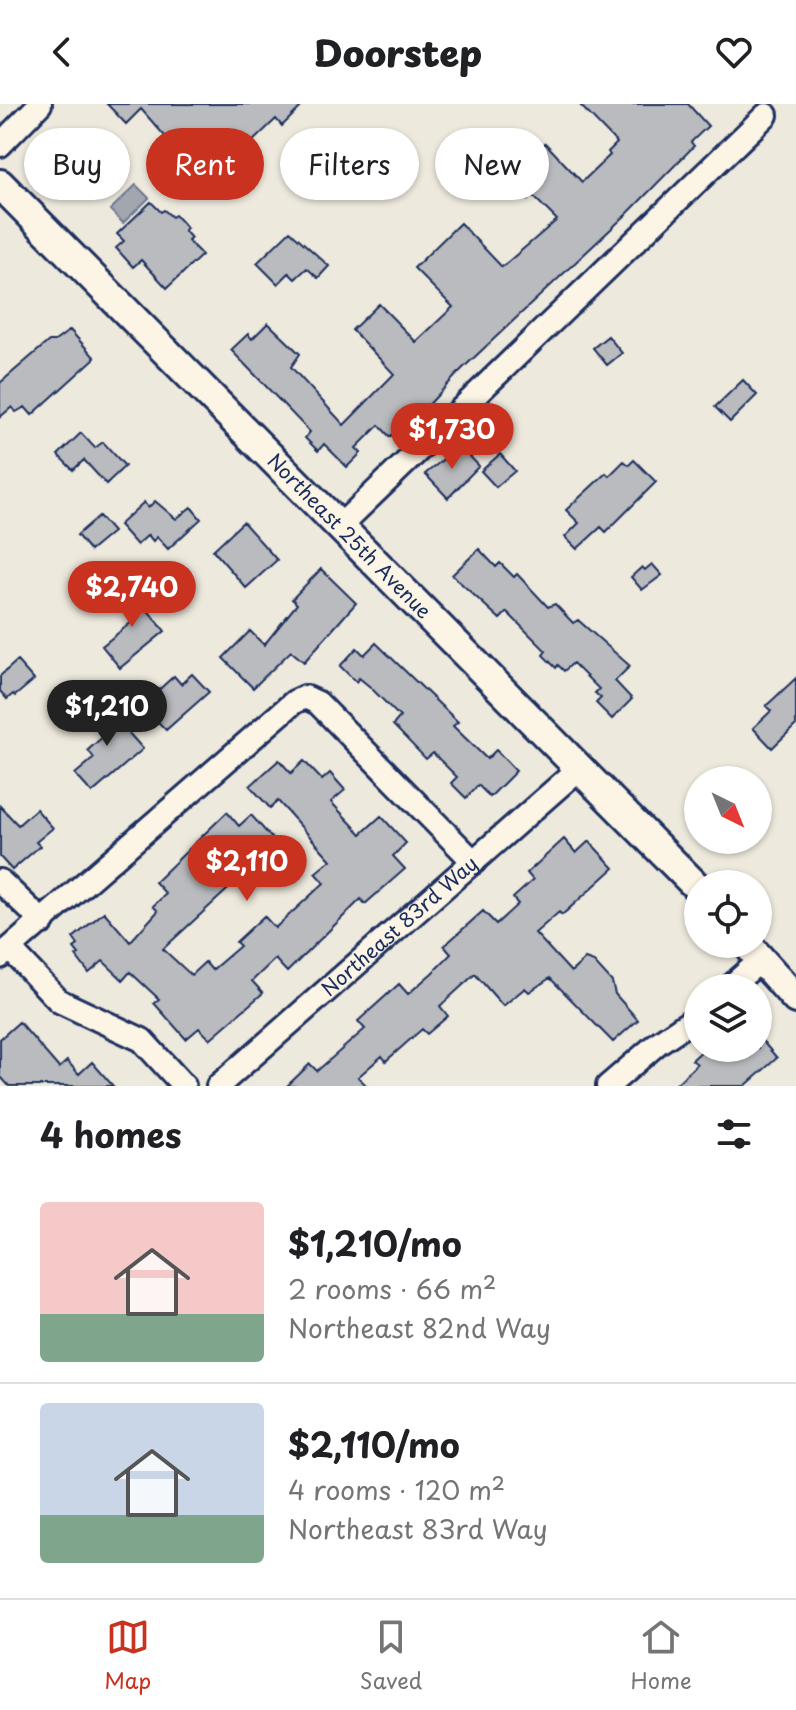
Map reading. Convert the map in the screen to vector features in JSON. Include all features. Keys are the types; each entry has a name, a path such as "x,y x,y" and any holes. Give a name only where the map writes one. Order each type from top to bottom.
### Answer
{"street":[{"path":"0,145 40,104"},
{"path":"340,526 766,115"},
{"name":"Northeast 25th Avenue","path":"0,184 684,874"},
{"path":"184,1086 142,1040 59,1001 5,953 294,702 305,697 318,703 474,862"},
{"name":"Northeast 83rd Way","path":"218,1086 581,767"},
{"path":"0,881 43,922"},
{"path":"759,958 796,999"},
{"path":"608,1086 652,1048 684,1026"}],"shaded area":[{"path":"136,185 147,200 123,223 110,210 120,200 130,200 130,191"}],"building":[{"path":"107,104 304,104 282,126 276,119 264,131 264,128 158,128 141,109 126,124"},
{"path":"579,104 688,104 708,126 691,142 694,146 629,212 462,369 409,426 405,422 390,437 379,425 356,448 361,453 347,467 324,444 318,451 305,438 310,432 231,350 248,334 252,339 268,323 300,354 291,367 344,425 394,374 352,330 379,304 416,342 453,307 414,268 460,223 502,267 557,220 537,200 549,200 549,147 582,182 610,155 608,152 617,143"},
{"path":"151,202 161,212 164,210 172,217 175,215 187,228 184,230 191,238 188,241 202,255 167,288 141,260 133,267 116,248 124,241 117,234"},
{"path":"290,231 329,266 318,278 307,268 295,279 289,273 278,284 257,263"},
{"path":"70,330 95,358 32,415 25,407 16,412 12,407 0,417 0,383 49,341 55,341"},
{"path":"608,336 622,353 607,365 593,348"},
{"path":"743,380 757,395 730,422 715,407"},
{"path":"81,433 95,448 103,442 125,466 106,484 84,460 73,470 58,455"},
{"path":"460,446 479,466 448,498 425,474"},
{"path":"500,454 515,471 496,487 481,471"},
{"path":"634,460 656,482 606,532 601,527 577,549 565,537 579,523 566,510 606,473 609,476 624,461 629,465"},
{"path":"155,501 176,519 191,507 201,519 168,549 157,537 153,541 148,535 137,545 119,525 144,502 148,508"},
{"path":"99,516 113,532 90,551 77,535"},
{"path":"243,522 277,560 246,588 213,550"},
{"path":"479,549 496,567 500,563 514,577 517,574 548,607 555,604 573,623 578,620 630,666 615,681 632,699 612,719 596,703 601,698 595,693 599,689 573,663 564,671 558,665 556,668 543,655 546,651 507,612 500,619 452,575"},
{"path":"652,564 662,575 642,590 631,577 642,567 645,570"},
{"path":"321,569 356,603 304,662 291,651 253,688 223,658 250,631 264,645 297,604 292,599"},
{"path":"122,585 132,591 165,631 120,668 102,646 138,617 112,604"},
{"path":"376,643 458,722 453,726 487,759 496,750 516,771 490,797 478,785 466,798 451,783 457,777 433,753 426,759 393,725 400,717 369,686 359,678 356,682 340,666 357,648 364,655"},
{"path":"17,661 34,680 7,699 0,691 0,676"},
{"path":"192,674 209,692 166,730 142,705 174,676 181,684"},
{"path":"796,678 796,725 772,748 753,728 771,711 766,706"},
{"path":"98,698 143,749 92,793 75,774 94,758 88,750 105,735 84,710"},
{"path":"279,760 291,773 304,761 322,780 330,773 345,790 331,802 361,834 381,816 406,843 393,856 405,869 365,904 361,899 287,972 275,959 252,981 263,993 210,1039 199,1028 186,1039 154,1003 159,999 130,972 123,980 103,961 89,973 76,956 79,954 74,948 78,945 73,938 104,912 130,942 158,911 153,906 166,894 155,882 227,812 239,826 251,815 277,844 163,949 191,975 205,962 212,970 240,946 236,942 264,916 275,928 324,883 315,873 331,860 278,801 270,808 250,786"},
{"path":"0,806 18,825 36,809 53,828 36,842 40,846 12,870 0,857"},
{"path":"564,839 576,853 589,841 614,868 562,915 559,912 535,933 571,972 585,959 594,962 612,982 615,994 638,1020 613,1042 550,978 529,992 525,988 503,1006 475,974 440,1006 448,1016 427,1034 422,1029 386,1061 382,1056 358,1077 367,1086 287,1086 310,1064 317,1071 365,1029 358,1021 399,984 408,994 432,973 451,954 444,946 483,911 496,924 518,904 513,898 533,880 527,873"},
{"path":"19,1022 59,1068 67,1061 79,1074 92,1062 113,1086 9,1086 0,1076 0,1039"},
{"path":"772,1052 777,1058 745,1086 674,1086 697,1064 694,1062 772,1062"}]}
